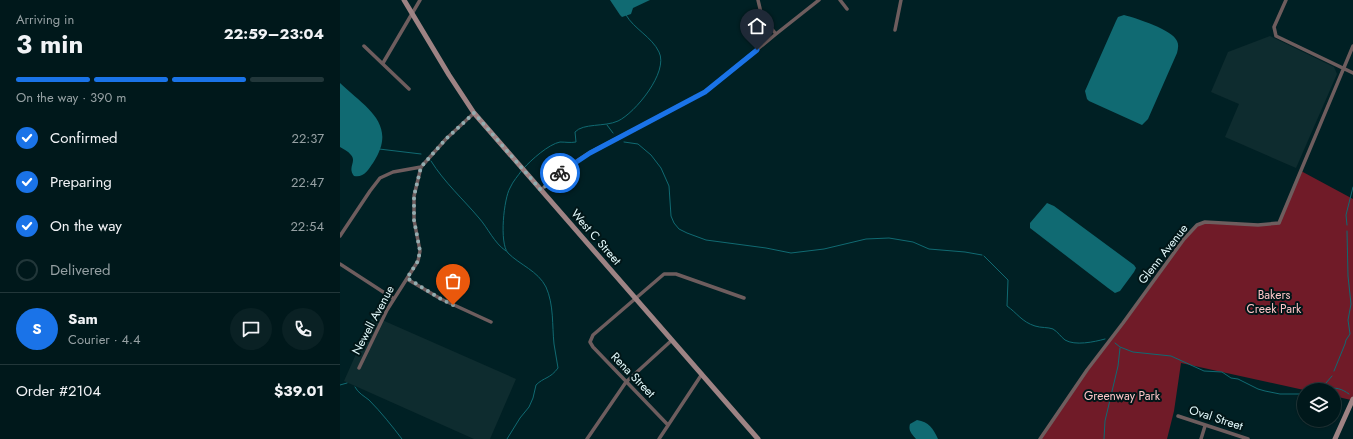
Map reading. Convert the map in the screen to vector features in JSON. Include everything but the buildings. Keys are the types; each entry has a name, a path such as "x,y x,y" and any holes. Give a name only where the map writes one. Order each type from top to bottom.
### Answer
{"main road":[{"name":"West C Street","path":"404,0 474,113 758,439"},
{"path":"1336,439 1353,398"}],"street":[{"path":"382,63 420,0"},
{"path":"758,0 762,17 776,34"},
{"path":"541,190 563,170 590,153 705,92 820,0"},
{"path":"840,0 847,10"},
{"path":"894,30 902,0"},
{"path":"1286,0 1274,27 1276,36 1353,73"},
{"path":"364,46 409,89"},
{"name":"Glenn Avenue","path":"1040,439 1087,370 1184,239 1197,226 1205,222 1258,225 1280,223 1353,46"},
{"path":"340,236 380,178 393,172 421,167 446,139 474,113"},
{"name":"Newell Avenue","path":"359,368 376,330 418,261 420,251 414,220 414,196 421,167"},
{"path":"340,264 394,299"},
{"path":"636,299 664,274 676,274 744,298"},
{"path":"407,278 441,299 491,322"},
{"name":"Rena Street","path":"636,299 593,335 590,342 593,347 668,425"},
{"path":"587,439 626,382 672,340"},
{"path":"659,439 702,374"},
{"name":"Oval Street","path":"1178,416 1248,439"},
{"path":"1201,439 1205,426"}],"shaded area":[{"path":"1270,36 1334,67 1337,74 1296,168 1225,137 1239,104 1211,92 1228,52"},
{"path":"373,316 516,379 490,439 474,439 344,381"}],"green space":[{"name":"Bakers Creek Park","path":"1301,171 1353,199 1353,396 1351,400 1341,398 1341,383 1297,383 1297,388 1181,363 1174,411 1167,439 1040,439 1073,391 1184,239 1197,225 1205,222 1258,225 1279,223"}],"water":[{"path":"610,0 650,0 633,8 631,14 622,17"},
{"path":"1124,15 1162,29 1174,37 1178,44 1177,53 1148,119 1142,125 1089,101 1085,91 1118,17"},
{"path":"340,83 376,117 381,127 382,137 380,149 373,163 363,175 360,176 354,176 351,170 353,158 348,152 340,147"},
{"path":"1047,203 1054,206 1134,265 1136,268 1134,272 1120,291 1115,293 1030,228 1030,223"},
{"path":"917,420 925,422 930,426 938,439 916,439 911,432 910,424"}],"waterway":[{"path":"524,168 546,149 556,143 576,142 575,132 579,129 583,127 613,123 625,117 649,91 659,70 661,60 659,52 652,42 629,20 626,15"},
{"path":"607,125 613,133"},
{"path":"624,142 638,144 651,155 661,168 669,186 671,216 679,229 706,240 791,253 824,249 866,239 889,238 913,242 929,249 982,255"},
{"path":"379,149 421,154"},
{"path":"431,161 436,169 482,222 498,244 506,251"},
{"path":"507,439 529,407 536,385 558,368 554,344 552,308 546,287 543,281 534,272 508,253 505,248 503,231 504,210 508,193 522,170"},
{"path":"1347,225 1346,215 1353,187"},
{"path":"1334,371 1346,340 1350,334 1348,320 1351,304 1348,276 1347,231"},
{"path":"984,256 1008,280 1007,306 1027,322 1037,327 1053,329 1069,342 1085,343 1105,339"},
{"path":"1115,343 1120,347 1133,352 1171,356 1204,371 1222,372 1231,378 1238,379 1265,391 1280,394 1297,394"},
{"path":"1104,439 1105,421 1118,366 1120,348"},
{"path":"1326,383 1332,376"},
{"path":"340,385 347,383"},
{"path":"355,387 359,393 378,409 402,439"},
{"path":"1341,390 1349,394"}],"way so far":[{"path":"453,305 407,278 418,261 420,251 414,220 414,196 421,167 446,139 474,113 541,190 560,173"}],"route":[{"path":"560,173 590,153 705,92 757,50"}],"park label":[{"name":"Greenway Park","path":"1122,396"}]}
